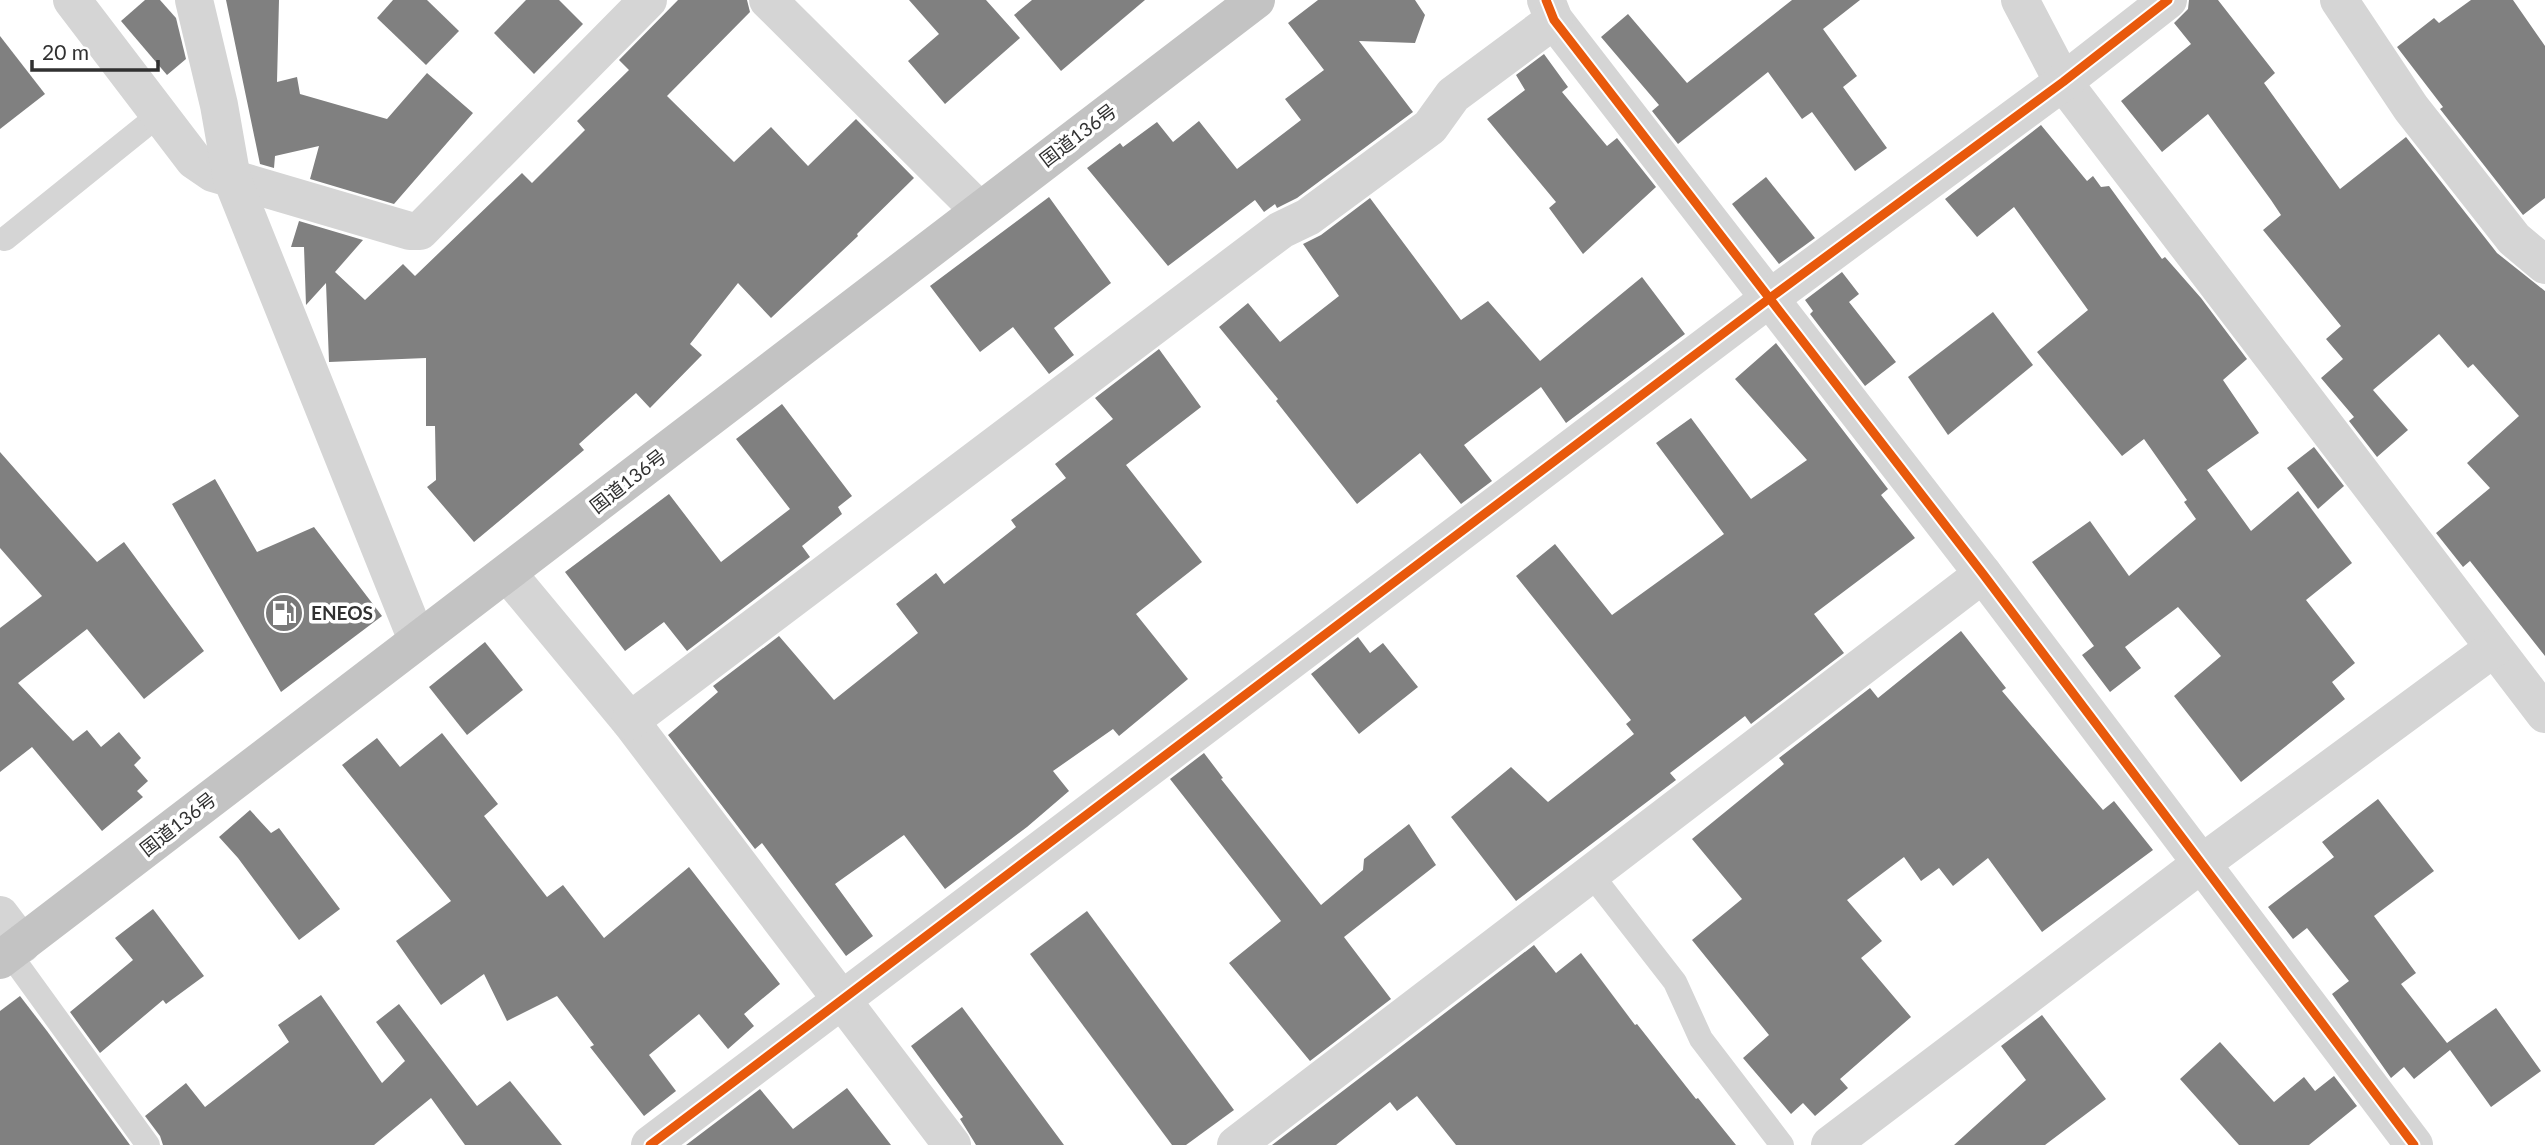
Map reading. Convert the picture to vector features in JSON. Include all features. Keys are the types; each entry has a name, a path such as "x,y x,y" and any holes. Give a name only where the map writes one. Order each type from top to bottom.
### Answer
{"highway":[{"name":"国道136号","path":"8,943 508,574 1256,0"}],"street":[{"path":"72,0 194,160 213,173 410,231 420,231 648,0"},
{"path":"194,0 219,105 232,179 417,640"},
{"path":"768,0 979,210"},
{"path":"2020,0 2063,82 2545,714"},
{"path":"650,1145 1770,298 2063,82 2168,0"},
{"path":"2339,0 2411,108 2514,239 2545,265"},
{"path":"630,721 1281,230 1308,217 1430,127 1453,95 1550,10 1983,574 2413,1145"},
{"path":"508,574 630,721 952,1145"},
{"path":"1236,1145 1983,574"},
{"path":"1830,1145 2201,864 2494,648"}],"lane":[{"path":"5,239 160,114"},
{"path":"1591,874 1675,982 1701,1039 1782,1145"},
{"path":"8,943 148,1145"}],"building":[{"path":"145,0 160,0 176,18 186,59 167,75 121,21"},
{"path":"226,0 279,0 277,82 297,77 300,94 387,119 427,73 473,113 394,204 310,179 319,146 275,156 274,168 260,164"},
{"path":"393,0 427,0 459,31 426,65 377,18"},
{"path":"526,0 559,0 583,24 534,74 494,33"},
{"path":"678,0 747,0 750,12 667,96 734,162 771,127 808,166 856,119 914,178 857,234 858,236 771,318 738,283 690,344 702,355 650,408 636,393 579,444 584,450 474,542 427,487 436,480 435,426 426,426 426,358 329,362 326,283 306,305 304,247 291,247 299,221 363,240 335,272 365,300 403,264 415,276 522,173 532,183 585,130 577,121 629,70 619,60"},
{"path":"909,0 986,0 1020,38 945,104 908,61 939,34"},
{"path":"1032,0 1145,0 1061,71 1014,15"},
{"path":"1318,0 1415,0 1425,15 1415,43 1359,41 1413,112 1297,198 1277,208 1275,204 1264,212 1255,200 1168,266 1087,168 1120,143 1123,147 1157,122 1173,142 1199,121 1237,169 1301,120 1285,99 1324,70 1288,23"},
{"path":"1792,0 1860,0 1823,29 1857,76 1843,87 1887,148 1855,171 1812,112 1802,119 1768,72 1678,144 1652,111 1659,105 1601,37 1628,14 1687,83"},
{"path":"2189,0 2218,0 2275,73 2264,83 2340,189 2406,137 2497,253 2545,291 2545,656 2470,561 2463,567 2436,533 2490,488 2467,463 2519,416 2473,364 2468,368 2439,334 2373,390 2408,430 2377,457 2349,421 2354,417 2321,378 2343,359 2326,339 2341,326 2263,230 2281,215 2271,200 2208,114 2162,152 2121,101 2191,44 2174,23 2188,9"},
{"path":"2471,0 2513,0 2545,46 2545,198 2523,215 2440,109 2443,107 2397,47 2434,18 2439,23"},
{"path":"0,36 45,94 0,129"},
{"path":"1544,54 1568,87 1562,92 1607,146 1617,138 1656,187 1583,254 1549,208 1556,202 1487,119 1525,90 1516,75"},
{"path":"2041,125 2087,181 2093,176 2101,187 2109,186 2162,259 2165,257 2201,298 2247,359 2223,380 2259,433 2207,470 2251,531 2298,491 2352,563 2306,600 2355,663 2332,682 2345,699 2241,782 2174,696 2221,656 2178,607 2125,647 2141,668 2110,692 2082,655 2094,646 2032,562 2090,521 2129,576 2196,519 2184,502 2187,500 2144,439 2122,456 2037,352 2088,310 2014,207 1977,237 1945,199"},
{"path":"1766,177 1815,238 1779,264 1732,204"},
{"path":"1049,197 1111,283 1054,328 1074,355 1049,374 1013,327 980,352 930,286"},
{"path":"1370,198 1461,320 1488,301 1540,361 1642,277 1685,334 1566,423 1541,387 1464,445 1492,481 1461,504 1420,453 1357,504 1276,401 1278,399 1219,327 1248,303 1280,342 1339,296 1303,244 1321,235"},
{"path":"1842,272 1859,294 1849,302 1896,362 1865,386 1810,314 1813,311 1805,300"},
{"path":"1993,312 2033,365 1948,435 1908,377"},
{"path":"1776,343 1888,489 1881,495 1915,538 1814,614 1844,653 1751,724 1745,716 1670,773 1676,780 1516,901 1451,817 1511,767 1548,802 1634,734 1626,724 1631,720 1516,576 1555,544 1612,615 1724,534 1656,443 1691,418 1751,499 1807,460 1735,379"},
{"path":"1159,349 1201,407 1126,465 1202,562 1136,614 1188,679 1119,736 1113,729 1053,771 1069,791 1027,827 945,889 904,835 835,884 873,936 846,956 762,843 755,849 668,735 718,692 713,686 779,636 834,700 918,633 896,604 936,573 944,584 1016,527 1011,520 1066,478 1055,464 1113,419 1095,398"},
{"path":"782,404 852,496 838,507 842,514 802,546 810,557 687,651 664,622 625,651 565,572 669,494 721,562 790,509 736,439"},
{"path":"2314,447 2344,486 2318,509 2287,468"},
{"path":"0,452 97,562 124,542 204,651 144,699 87,629 18,683 73,741 87,730 101,747 119,732 141,758 134,765 148,781 137,791 143,797 102,831 32,747 0,772 0,628 42,596 0,548"},
{"path":"215,479 257,552 314,527 382,616 281,692 172,504"},
{"path":"1961,631 2006,688 2002,691 2103,810 2114,801 2153,850 2042,932 1988,858 1953,886 1939,868 1921,881 1904,857 1847,900 1882,941 1861,958 1911,1017 1840,1079 1848,1088 1815,1116 1803,1103 1791,1114 1743,1058 1769,1035 1692,940 1742,899 1692,839 1784,764 1779,758 1870,688 1878,698"},
{"path":"1358,637 1370,653 1383,643 1418,687 1359,734 1311,674"},
{"path":"485,642 523,690 467,735 429,687"},
{"path":"442,733 498,804 484,816 547,897 563,885 604,938 689,867 780,984 744,1014 754,1026 728,1049 699,1014 649,1055 676,1091 644,1116 590,1047 594,1045 557,996 507,1021 484,974 441,1005 396,941 451,901 342,765 377,738 400,767"},
{"path":"1204,753 1223,778 1221,779 1321,905 1363,870 1364,859 1409,824 1436,865 1344,937 1391,999 1310,1061 1229,963 1281,921 1170,779"},
{"path":"2378,799 2434,871 2374,916 2416,973 2401,984 2447,1043 2496,1008 2541,1071 2491,1107 2450,1050 2414,1079 2404,1067 2391,1078 2332,994 2349,981 2307,928 2293,939 2268,907 2334,857 2322,842"},
{"path":"250,810 271,833 279,828 340,909 299,940 238,858 219,837"},
{"path":"153,909 204,976 166,1004 163,1000 100,1053 70,1012 133,960 115,938"},
{"path":"1087,911 1234,1110 1186,1145 1172,1145 1030,954"},
{"path":"1534,945 1556,973 1581,953 1635,1025 1637,1024 1736,1145 1456,1145 1417,1096 1397,1111 1390,1102 1336,1145 1272,1145"},
{"path":"321,995 382,1083 405,1061 376,1022 399,1004 477,1106 510,1081 562,1145 465,1145 431,1098 374,1145 163,1145 160,1136 145,1116 186,1083 205,1107 289,1042 278,1025"},
{"path":"20,996 130,1145 0,1145 0,1011"},
{"path":"962,1007 1064,1145 976,1145 960,1119 963,1117 911,1046"},
{"path":"2042,1015 2106,1099 2045,1145 1954,1145 2026,1080 2001,1046"},
{"path":"2220,1042 2274,1102 2304,1077 2315,1091 2334,1076 2357,1106 2309,1145 2239,1145 2180,1079"},
{"path":"847,1088 891,1145 686,1145 760,1089 793,1129"}],"cycle path":[{"path":"1546,0 1554,20 1983,574 2414,1145"},
{"path":"650,1145 1770,298 2063,82 2168,0"}],"place":[{"name":"ENEOS","path":"284,613"}]}
